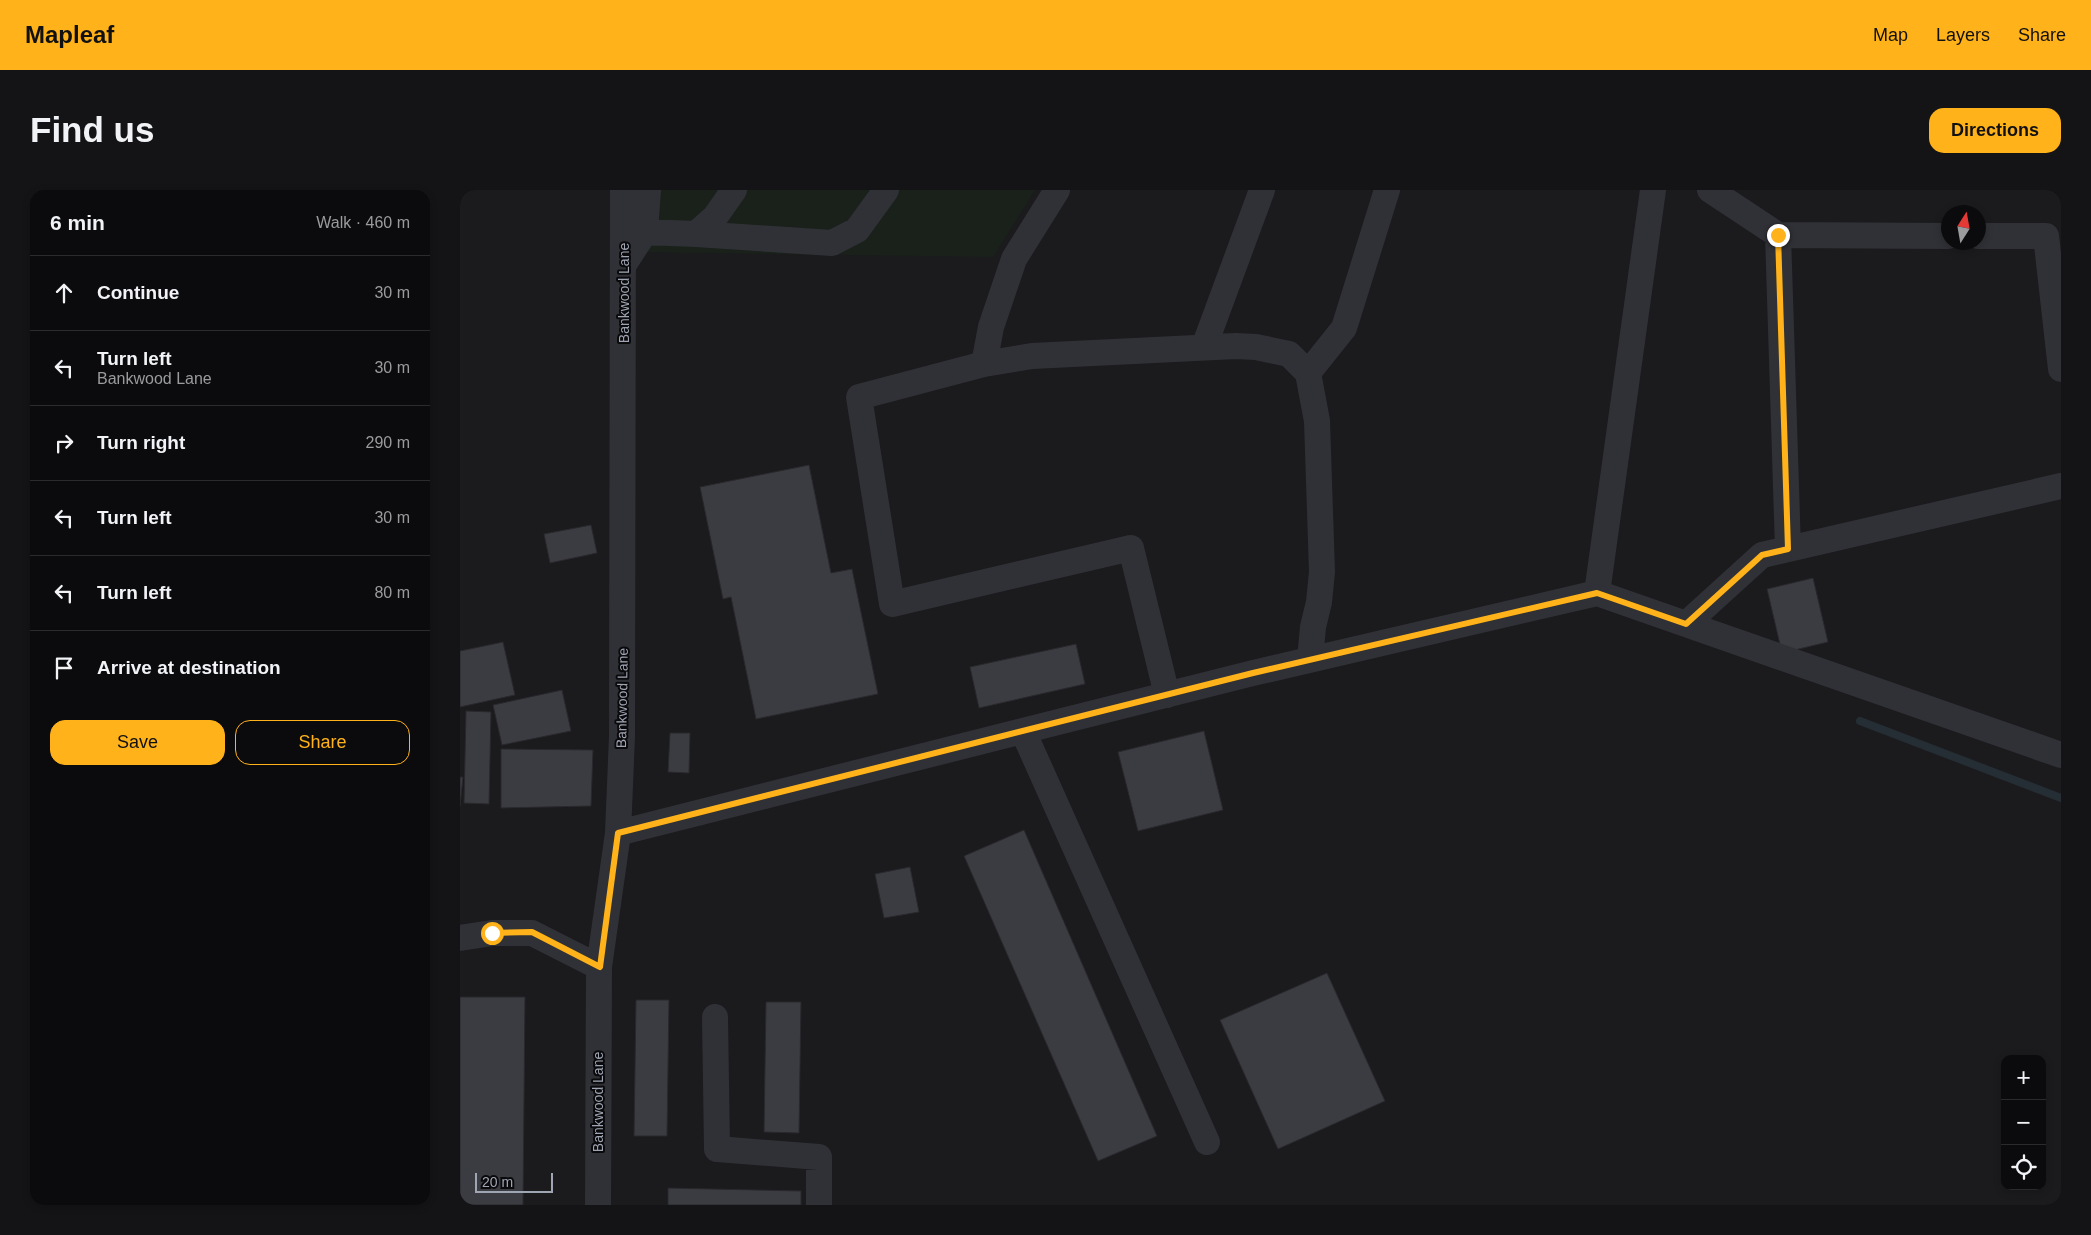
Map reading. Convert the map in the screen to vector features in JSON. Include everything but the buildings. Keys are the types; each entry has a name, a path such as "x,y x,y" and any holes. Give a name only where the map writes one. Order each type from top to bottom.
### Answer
{"street":[{"name":"Bankwood Lane","path":"598,1205 600,967 618,833 622,726 623,190"},
{"path":"624,264 645,232 648,190"},
{"path":"696,234 715,217 734,190"},
{"path":"645,232 832,243 857,230 886,190"},
{"path":"984,364 991,327 1014,259 1057,190"},
{"path":"1204,347 1262,190"},
{"path":"1308,373 1344,328 1387,190"},
{"path":"1597,593 1653,190"},
{"path":"1710,190 1778,235 1941,236"},
{"path":"1778,235 1788,549"},
{"path":"1986,236 2046,236 2061,369"},
{"path":"1167,694 1131,548 892,604 859,397 984,364 1032,356 1236,346 1256,347 1289,354 1308,373 1317,422 1322,572 1319,602 1312,627 1310,660"},
{"path":"1686,624 1762,555 2061,486"},
{"path":"618,833 1167,694 1597,593 2061,755"},
{"path":"1023,732 1207,1142"},
{"path":"460,938 492,933 532,932 600,967"},
{"path":"715,1017 717,1149 819,1157 819,1205"}],"shaded area":[{"path":"460,190 2061,190 2061,1205 460,1205"},
{"path":"629,190 1035,190 993,257 629,252"}],"waterway":[{"path":"1860,721 2061,798"}],"route":[{"path":"492,933 532,932 600,967 618,833 1253,673 1597,593 1686,624 1762,555 1788,549 1778,235"}]}
